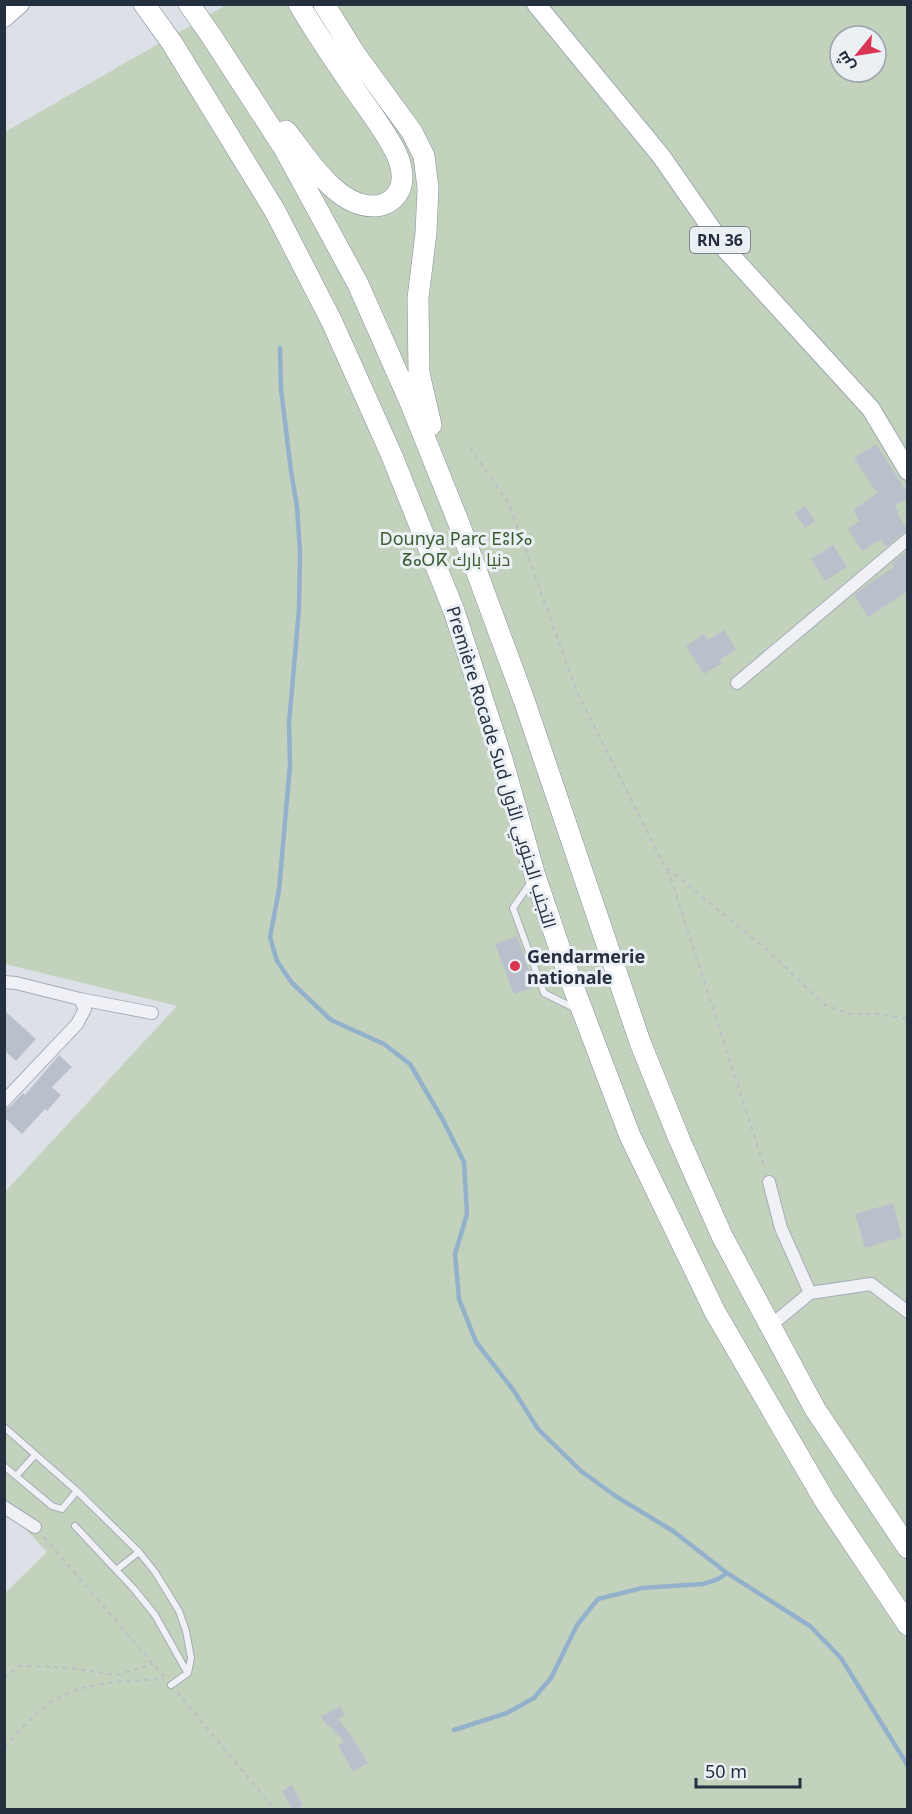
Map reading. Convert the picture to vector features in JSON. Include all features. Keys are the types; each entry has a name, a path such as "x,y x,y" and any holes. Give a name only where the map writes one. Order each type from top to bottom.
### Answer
{"highway":[{"name":"Première Rocade Sud التجنب الجنوبي الأول","path":"144,4 172,43 275,211 337,332 392,456 454,610 502,759 534,876 582,1012 630,1136 715,1312 825,1501 908,1625"},
{"name":"Première Rocade Sud التجنب الجنوبي الأول","path":"189,4 284,148 358,284 411,404 458,521 524,700 640,1042 722,1236 815,1409 908,1548"},
{"path":"212,37 327,182 346,199 364,206 382,206 397,196 403,180 397,155 371,112 318,38 299,4"},
{"path":"324,4 355,54 412,132 424,156 428,188 426,233 418,298 419,373 458,521"}],"main road":[{"path":"4,18 20,4"},
{"name":"RN 36","path":"536,4 661,156 727,251 871,409 908,471"}],"street":[{"path":"737,683 908,539"},
{"path":"4,982 152,1013"},
{"path":"4,1101 77,1024 85,1010 80,999"},
{"path":"769,1182 781,1228 810,1293"},
{"path":"770,1326 810,1293 871,1284 908,1312"},
{"path":"4,1507 35,1527"}],"lane":[{"path":"534,876 513,908 544,993 582,1012"},
{"path":"4,1427 77,1491 139,1552 155,1572 179,1611 186,1631 191,1658 188,1673 171,1685"},
{"path":"16,1476 35,1455"},
{"path":"4,1466 52,1506 62,1509 77,1491"},
{"path":"75,1526 155,1615 188,1673"},
{"path":"116,1570 139,1552"}],"path":[{"path":"470,447 509,504 577,692 671,879 769,1182"},
{"path":"664,867 765,948 825,1005 849,1014 877,1014 908,1019"},
{"path":"35,1527 275,1809"},
{"path":"4,1678 20,1666 62,1667 117,1675 153,1664"},
{"path":"4,1747 33,1717 51,1702 68,1693 102,1683 166,1679"}],"green space":[{"name":"Dounya Parc ⴹⵓⵏⵢⴰ ⵒⴰⵔⴽ دنيا بارك","path":"226,5 907,5 907,1809 5,1809 5,1593 47,1552 5,1507 4,1193 177,1006 5,964 5,132"}],"building":[{"path":"876,444 908,494 908,498 895,506 908,531 886,547 881,539 862,551 848,529 860,521 853,510 877,493 854,458"},
{"path":"805,506 815,521 805,528 795,513"},
{"path":"833,545 847,567 825,581 811,559"},
{"path":"908,550 908,591 868,617 854,595 894,567 892,563"},
{"path":"724,630 736,649 720,660 722,663 704,674 686,646 704,634 708,640"},
{"name":"Gendarmerie nationale","path":"517,936 535,987 514,994 495,944"},
{"path":"4,1010 36,1039 16,1061 4,1050"},
{"path":"59,1055 72,1067 52,1087 61,1095 22,1134 4,1117 4,1109 10,1107 23,1093 25,1095"},
{"path":"893,1203 902,1237 865,1248 855,1214"},
{"path":"340,1706 345,1715 338,1719 368,1763 353,1772 338,1745 344,1742 321,1717"},
{"path":"292,1785 303,1806 297,1809 292,1809 282,1791"}],"waterway":[{"path":"280,348 281,389 297,507 300,552 299,609 289,723 290,765 279,890 270,937 277,961 292,983 331,1020 384,1044 410,1064 443,1120 464,1162 467,1214 455,1254 459,1299 476,1342 514,1391 538,1429 581,1471 617,1497 673,1531 727,1573 810,1626 841,1658 908,1766"},
{"path":"454,1730 507,1713 534,1698 551,1678 577,1625 598,1599 642,1588 703,1584 727,1573"}],"place":[{"name":"Gendarmerie nationale","path":"515,966"}]}
